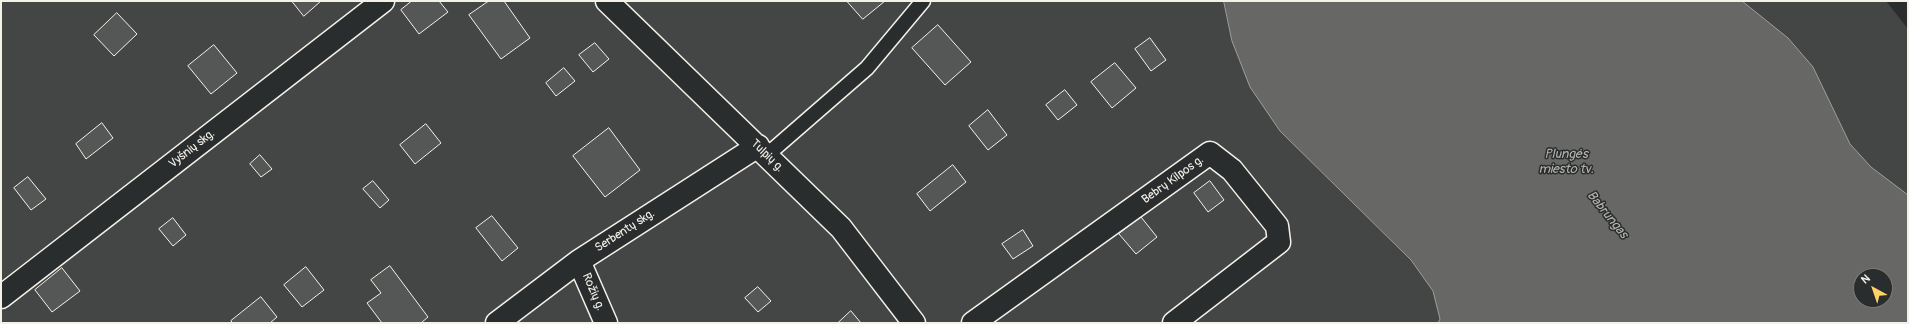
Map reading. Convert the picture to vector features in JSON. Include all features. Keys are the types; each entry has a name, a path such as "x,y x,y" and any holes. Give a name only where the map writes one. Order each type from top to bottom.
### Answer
{"street":[{"name":"Vyšnių skg.","path":"1,297 383,1"},
{"name":"Tulpių g.","path":"607,1 841,228 914,323"},
{"name":"Serbentų skg.","path":"497,323 579,261 762,151"},
{"name":"Bebrų Kilpos g.","path":"973,323 1210,154 1232,170 1277,226 1279,242 1174,323"},
{"name":"Rožių g.","path":"579,261 606,323"}],"lane":[{"path":"762,151 867,68 923,1"}],"shaded area":[{"path":"1,1 1224,1 1232,41 1280,131 1411,260 1433,291 1440,319 1438,323 1,323"},
{"path":"1742,1 1886,1 1908,29 1908,195 1871,167 1850,144 1813,67 1788,38"}],"water":[{"name":"Plungės miesto tv.","path":"1224,1 1742,1 1788,38 1813,67 1850,144 1871,167 1908,195 1908,323 1438,323 1440,319 1433,291 1411,260 1280,131 1250,87 1232,41"}],"building":[{"path":"292,1 321,1 304,16"},
{"path":"412,1 439,1 448,12 419,34 401,10"},
{"path":"489,1 504,1 530,38 501,59 469,15"},
{"path":"847,1 885,1 863,19"},
{"path":"117,13 137,34 114,56 94,35"},
{"path":"938,25 971,62 945,85 912,48"},
{"path":"1150,38 1166,60 1151,71 1135,49"},
{"path":"595,43 609,59 593,72 579,55"},
{"path":"214,45 237,73 211,94 188,66"},
{"path":"1115,63 1136,88 1112,108 1091,82"},
{"path":"564,68 575,81 556,96 546,83"},
{"path":"1065,90 1077,105 1058,120 1046,105"},
{"path":"988,110 1007,135 988,150 969,126"},
{"path":"102,123 113,138 86,159 76,144"},
{"path":"426,124 441,143 415,164 400,145"},
{"path":"609,128 640,170 605,197 573,156"},
{"path":"260,155 272,169 261,177 250,164"},
{"path":"953,165 966,182 930,211 917,194"},
{"path":"28,177 46,199 31,210 14,188"},
{"path":"373,181 389,200 380,208 363,189"},
{"path":"1210,181 1224,200 1208,212 1194,193"},
{"path":"492,216 518,248 502,261 476,228"},
{"path":"1141,217 1157,237 1136,254 1119,234"},
{"path":"173,218 186,235 173,246 159,229"},
{"path":"1023,230 1033,246 1013,259 1002,244"},
{"path":"390,266 428,317 421,323 382,323 367,303 381,293 371,280"},
{"path":"306,267 324,290 302,307 284,285"},
{"path":"62,268 80,291 52,312 35,290"},
{"path":"758,287 771,301 758,312 745,298"},
{"path":"261,297 277,317 270,323 233,323 231,321"},
{"path":"851,311 861,323 838,323"}],"water label":[{"name":"Babrungas","path":"1607,215"}]}
